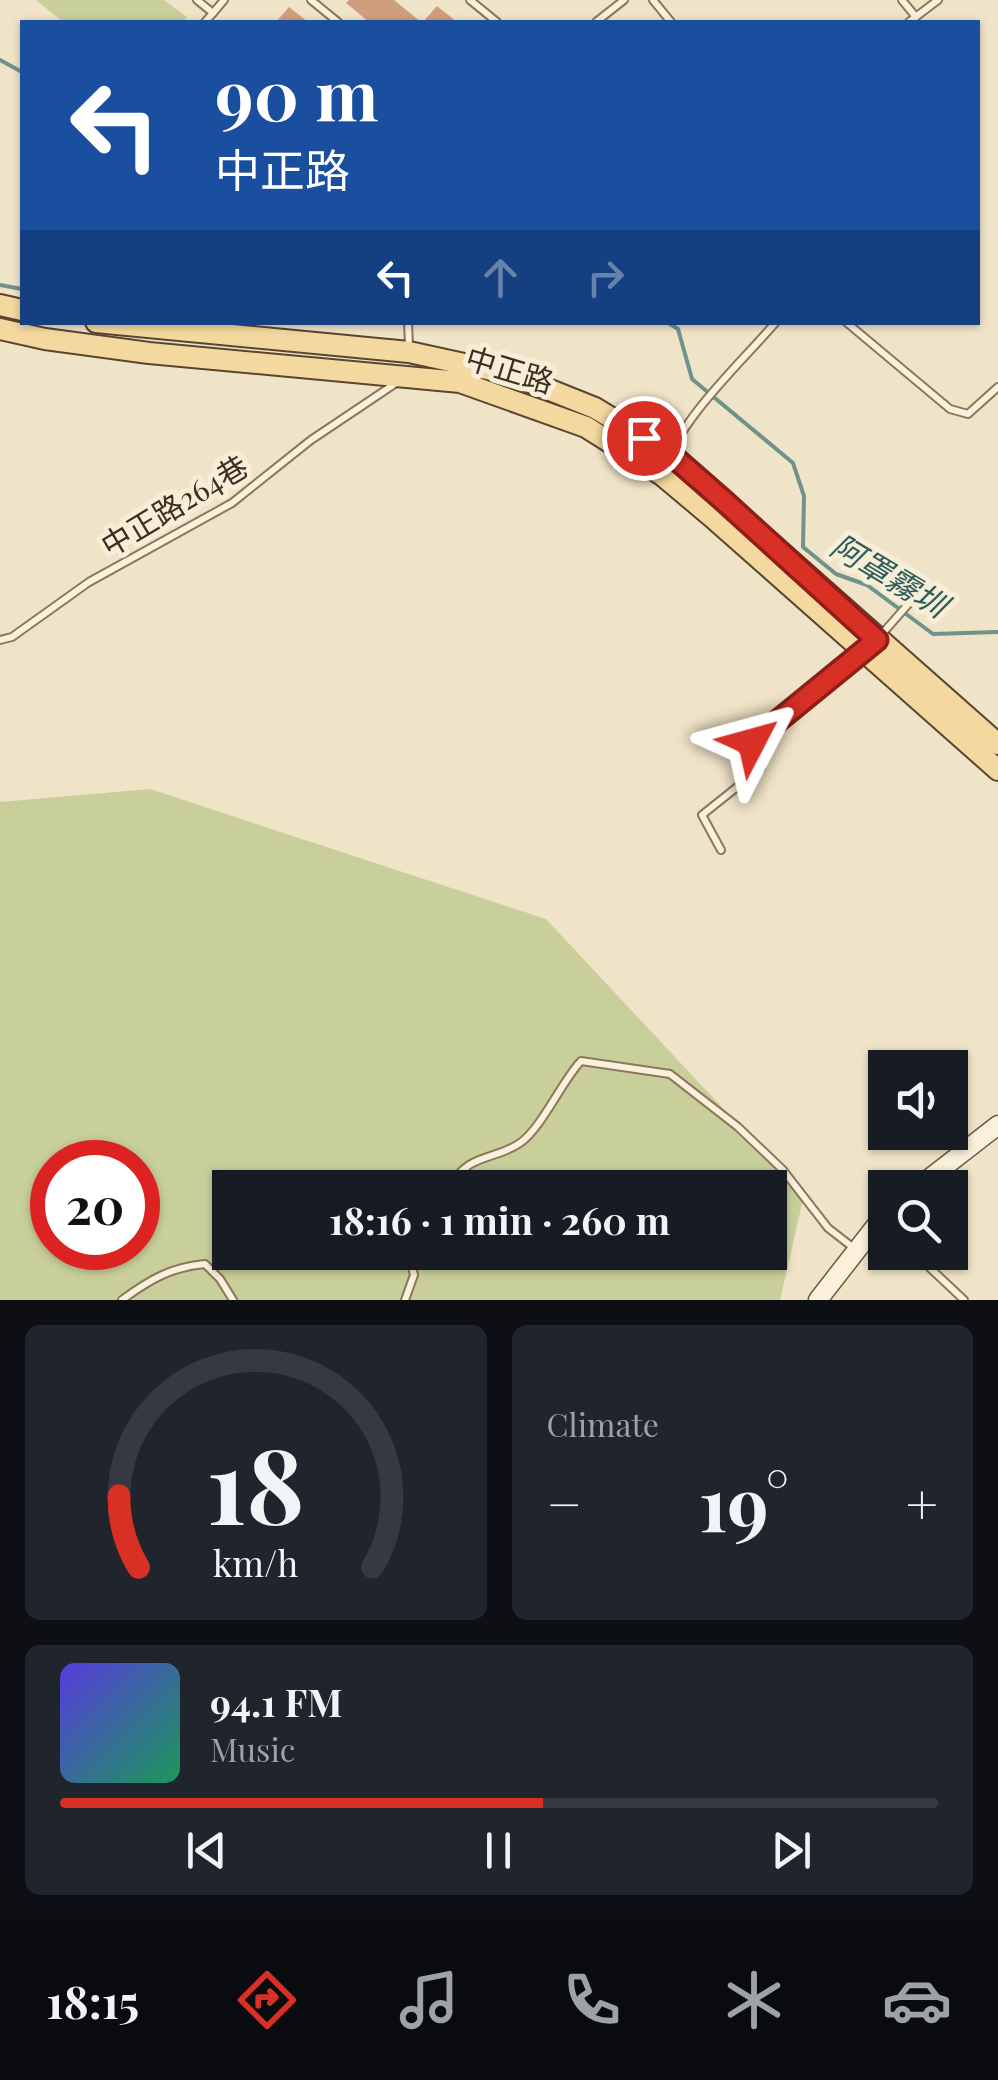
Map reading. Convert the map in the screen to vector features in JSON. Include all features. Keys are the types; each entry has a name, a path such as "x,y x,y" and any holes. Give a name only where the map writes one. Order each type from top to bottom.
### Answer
{"main road":[{"name":"中正路","path":"127,325 409,352 510,374 595,408 668,452 875,640 998,744"},
{"name":"中正路","path":"0,332 149,353 460,382 586,427 662,475 875,640 998,770"}],"street":[{"path":"941,1170 997,1129"},
{"path":"818,1300 868,1236"}],"lane":[{"path":"198,0 213,13"},
{"path":"207,20 224,0"},
{"path":"311,0 336,20"},
{"path":"470,0 486,19"},
{"path":"599,20 624,0"},
{"path":"653,0 669,20"},
{"path":"902,0 912,20 938,0"},
{"path":"408,325 409,352"},
{"path":"662,475 668,452 773,325"},
{"path":"850,325 950,408 968,414 998,387"},
{"name":"中正路264巷","path":"0,640 12,637 89,582 232,503 311,440 408,375"},
{"path":"721,850 702,815 761,768 752,742 875,640 911,602"},
{"path":"463,1170 475,1159 523,1142 581,1061 670,1074 738,1127 783,1170"},
{"path":"787,1175 828,1228 856,1250"},
{"path":"122,1300 160,1274 205,1264 232,1300"},
{"path":"405,1300 413,1270"},
{"path":"933,1270 964,1300"}],"green space":[{"path":"36,0 164,0 187,17 185,20 61,20"},
{"path":"150,789 546,919 781,1170 212,1170 212,1270 787,1270 780,1300 0,1300 0,802"},
{"path":"787,1177 804,1195 787,1269"}],"building":[{"path":"394,0 419,20 367,20 346,3"},
{"path":"437,6 454,20 425,20"},
{"path":"289,7 305,20 278,20"}],"waterway":[{"name":"阿罩霧圳","path":"0,60 20,71"},
{"path":"0,285 20,289"},
{"name":"阿罩霧圳","path":"672,325 678,329 692,379 793,463 804,496 803,547 836,574 867,585 933,634 998,632"}],"route":[{"path":"644,438 668,452 877,640 752,742"}]}
